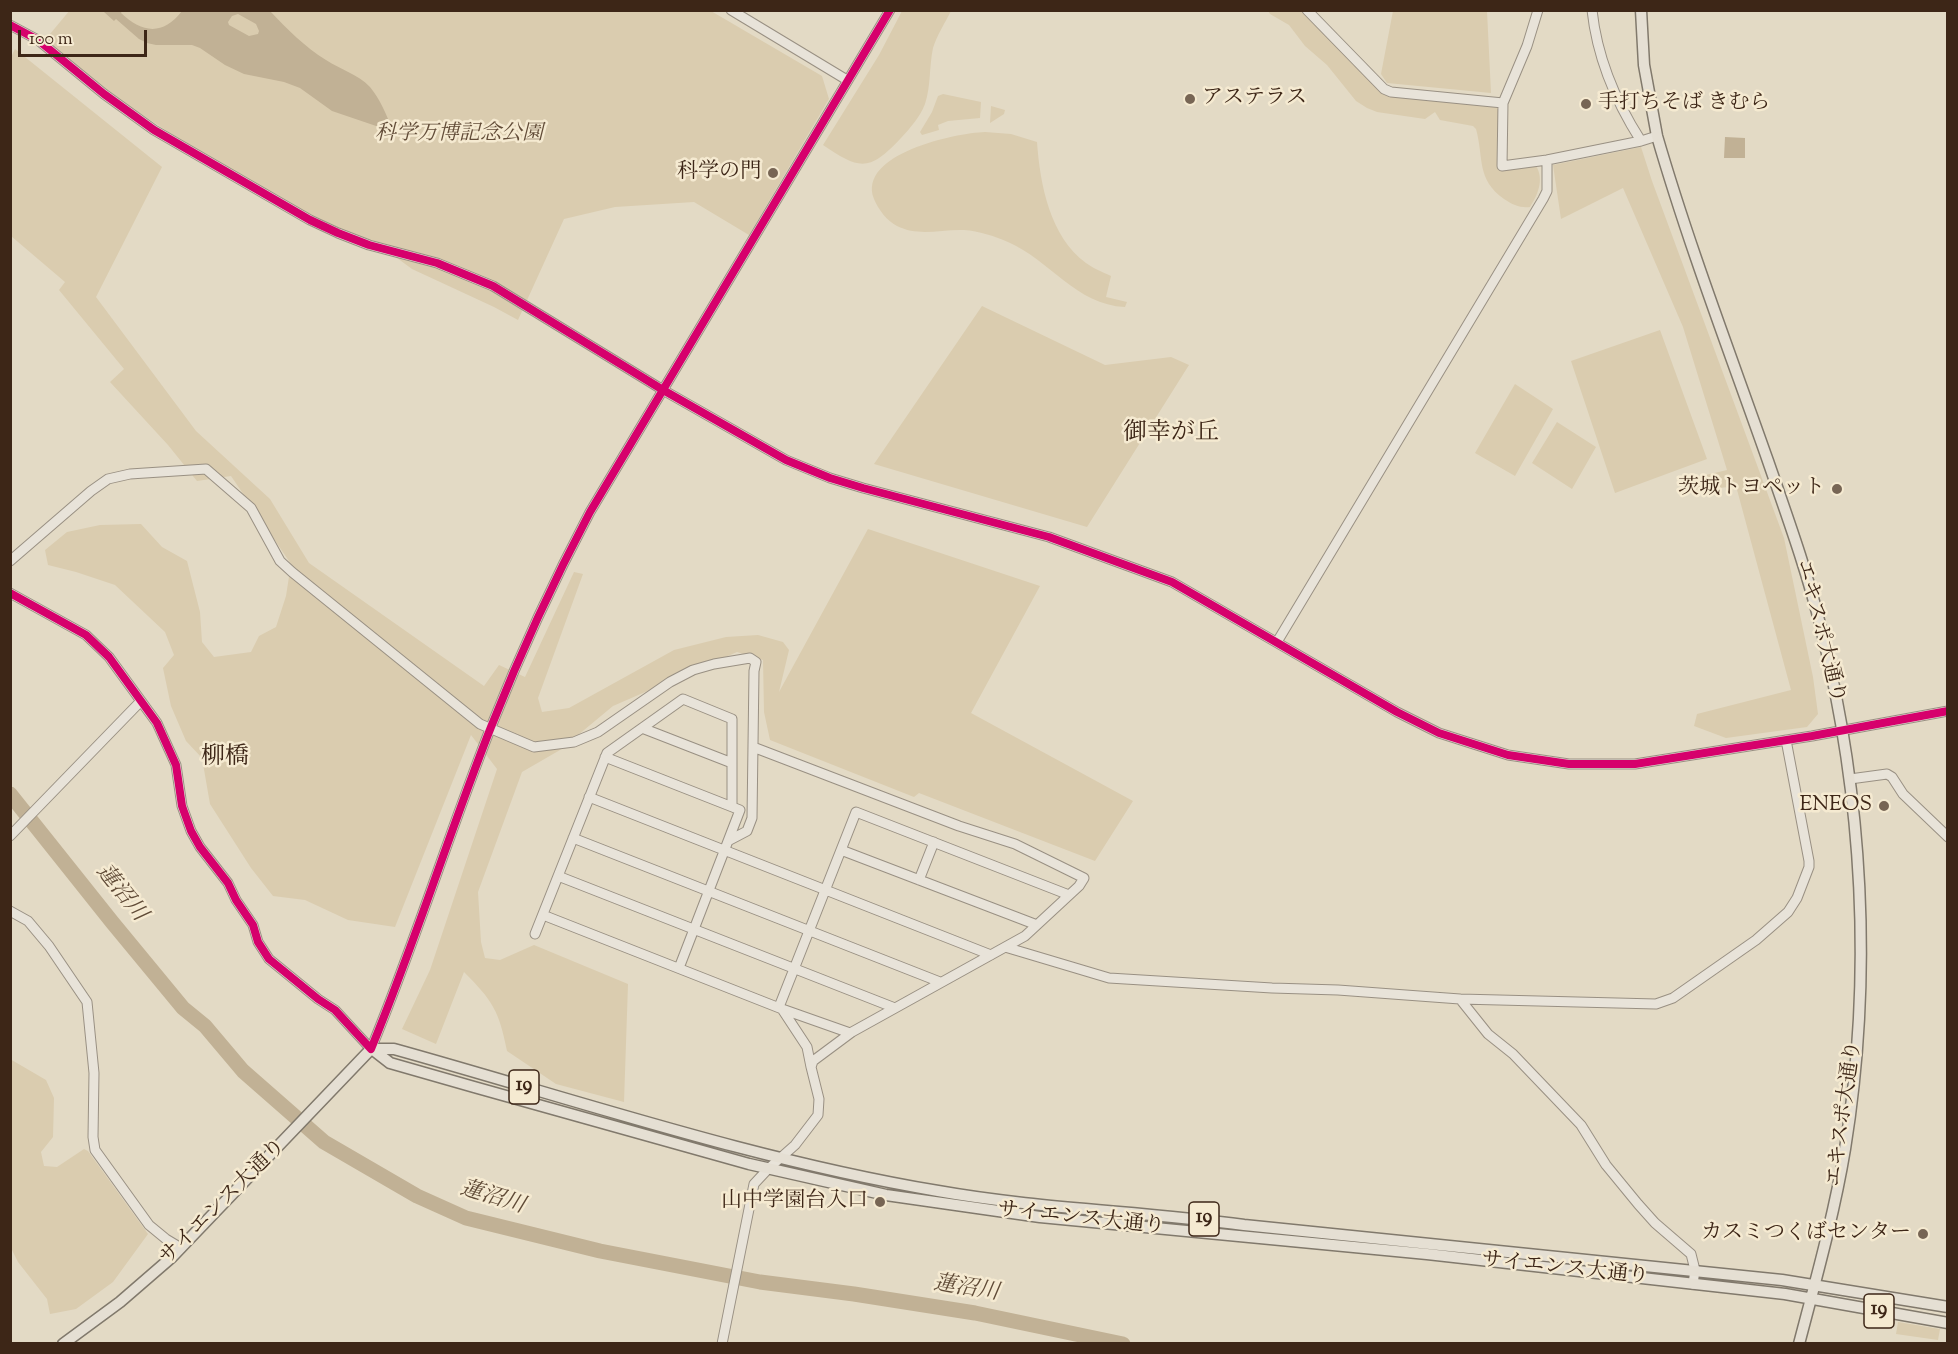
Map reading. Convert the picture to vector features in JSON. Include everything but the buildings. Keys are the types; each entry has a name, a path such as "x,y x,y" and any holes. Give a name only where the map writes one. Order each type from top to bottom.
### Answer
{"main road":[{"name":"エキスポ大通り","path":"1641,10 1644,65 1657,136 1805,573 1821,629 1850,779 1859,881 1861,946 1859,1016 1845,1149 1799,1344"},
{"name":"サイエンス大通り","path":"371,1048 390,1063 768,1168 886,1195 1040,1217 1427,1254 1811,1298"},
{"name":"サイエンス大通り","path":"63,1344 120,1302 181,1248 298,1128 371,1048 394,1049 529,1089 780,1158 928,1190 1020,1203 1198,1218 1244,1225 1814,1284"},
{"name":"19","path":"1814,1284 1947,1307"},
{"name":"19","path":"1811,1298 1947,1323"}],"street":[{"path":"731,10 848,80"},
{"path":"10,593 87,635 109,657 157,723 176,765 182,806 191,831 200,847 228,883 236,900 253,924 258,942 269,959 335,1010 371,1048 490,729 517,663 566,558 590,512 890,10"},
{"path":"1307,10 1384,89 1391,92 1503,104"},
{"path":"1538,10 1527,46 1503,104 1502,165 1547,160 1657,136"},
{"path":"1592,10 1598,42 1614,92 1641,141"},
{"path":"10,25 38,40 104,94 154,130 310,220 369,245 436,264 493,286 663,390 786,460 830,478 863,488 1049,537 1172,582 1397,712 1439,733 1508,755 1569,764 1635,764 1947,711"},
{"path":"1277,642 1543,199 1547,191 1547,160"},
{"path":"10,561 108,479 130,474 206,469 251,508 280,561 292,572 480,724 534,747 573,742 598,732 670,682 693,670 750,658 756,662 751,825 747,831 726,846"},
{"path":"535,934 607,753 683,699 732,719 732,806"},
{"path":"10,836 140,702"},
{"path":"642,728 732,763"},
{"path":"1005,947 1109,978 1460,999 1656,1004 1673,998 1756,940 1788,912 1797,898 1809,867 1786,740"},
{"path":"753,747 959,826 1015,844 1084,878 1079,886 1025,936 850,1033 813,1061 812,1067"},
{"path":"605,757 740,810 679,968"},
{"path":"1850,779 1887,774 1892,777 1903,794 1947,837"},
{"path":"589,797 726,846 825,890 991,955"},
{"path":"781,1008 856,812 1069,895"},
{"path":"573,838 940,982"},
{"path":"919,880 934,842"},
{"path":"841,850 1037,925"},
{"path":"558,876 895,1008"},
{"path":"10,911 28,921 49,945 87,1002 94,1073 93,1137 95,1150 149,1225 181,1248"},
{"path":"543,915 850,1033"},
{"path":"1460,999 1488,1034 1513,1054 1581,1125 1606,1165 1655,1223 1691,1254 1695,1270 1693,1284"},
{"path":"722,1344 754,1184 768,1168 795,1145 819,1115 819,1099 807,1047 781,1008"}],"green space":[{"name":"科学万博記念公園","path":"70,10 711,11 822,76 829,99 749,235 694,202 615,207 564,219 518,320 412,269 374,241 341,230 312,216 176,137 120,100 45,40"},
{"path":"902,11 951,11 933,48 928,90 921,113 901,138 881,157 864,164 856,163 823,145 879,55"},
{"path":"1268,11 1303,11 1382,91 1497,106 1500,109 1499,169 1534,163 1539,174 1540,185 1530,207 1510,203 1489,184 1482,167 1476,129 1473,126 1440,120 1435,112 1425,119 1377,112 1367,108 1356,101 1327,65 1305,46 1289,25"},
{"path":"1393,11 1487,11 1491,93 1387,83 1381,74"},
{"path":"15,49 162,167 96,297 196,431 270,499 309,563 484,686 499,665 525,677 574,572 583,574 538,698 542,712 569,708 674,650 726,637 758,635 783,642 789,650 779,692 868,529 1040,586 971,713 1133,801 1095,861 919,793 914,797 770,740 764,712 763,660 737,652 613,706 560,750 522,772 478,892 481,942 485,958 500,960 534,945 628,984 624,1102 556,1084 507,1051 498,1016 482,991 464,972 436,1044 402,1029 430,970 497,769 471,735 395,927 348,920 305,900 273,896 251,868 210,804 202,758 186,741 171,706 163,668 174,655 165,632 115,585 48,565 45,550 67,532 100,525 141,524 162,547 187,561 200,612 202,642 214,657 251,652 259,636 276,627 286,596 291,564 231,476 197,481 168,445 110,382 124,369 59,290 65,282 11,236 10,59"},
{"path":"943,94 981,102 980,118 948,121 938,125 939,130 922,135 920,132 938,96"},
{"path":"991,106 1005,110 1004,114 990,123"},
{"path":"985,132 1011,134 1037,142 1044,192 1055,224 1074,252 1089,265 1111,276 1106,297 1127,302 1125,307 1092,299 1037,259 1008,242 964,230 930,232 905,229 897,226 883,214 874,199 873,183 880,170 894,158 932,142"},
{"path":"1641,147 1784,538 1813,677 1818,714 1807,727 1726,738 1694,726 1697,714 1791,690 1736,486 1688,492 1685,480 1727,470 1683,327 1623,188 1561,219 1553,165"},
{"path":"982,306 1105,365 1171,357 1189,365 1087,527 874,464"},
{"path":"1660,330 1707,459 1615,493 1571,361"},
{"path":"1515,384 1553,409 1515,476 1475,453"},
{"path":"1557,422 1596,447 1572,489 1532,463"},
{"path":"10,1059 46,1080 54,1098 53,1137 41,1152 44,1166 57,1167 84,1149 88,1151 148,1234 113,1282 76,1309 50,1314 47,1299 18,1262 11,1248"},
{"path":"1898,1322 1940,1329 1938,1340 1896,1334"}],"shaded area":[{"path":"122,11 121,13 137,25 152,29 167,25 182,11 270,11 311,49 370,87 392,128 388,132 332,111 300,88 284,82 244,74 192,45 147,43 104,12","holes":["238,14 256,24 258,34 249,36 229,25 228,22 232,16"]},
{"path":"1725,137 1745,138 1745,158 1724,158"}],"waterway":[{"name":"蓮沼川","path":"10,794 183,1008 205,1026 243,1071 324,1142 417,1196 466,1218 600,1251 760,1282 975,1313 1123,1344"}],"cycle path":[{"path":"10,593 86,635 109,657 157,723 176,765 182,806 191,831 200,847 228,883 236,900 253,925 258,942 269,959 335,1010 371,1049 491,727 525,645 563,565 590,512 890,10"},
{"path":"10,25 38,40 104,94 154,130 310,220 369,245 437,263 493,286 663,390 786,460 830,478 863,488 1049,537 1172,582 1397,712 1439,733 1508,755 1569,764 1635,764 1812,736 1948,711"}],"place":[{"name":"アステラス","path":"1190,99"},
{"name":"手打ちそば きむら","path":"1586,104"},
{"name":"科学の門","path":"773,173"},
{"name":"茨城トヨペット","path":"1837,489"},
{"name":"ENEOS","path":"1884,806"},
{"name":"山中学園台入口","path":"880,1202"},
{"name":"カスミつくばセンター","path":"1923,1234"}],"district":[{"name":"御幸が丘","path":"1171,435"},
{"name":"柳橋","path":"225,759"}]}
